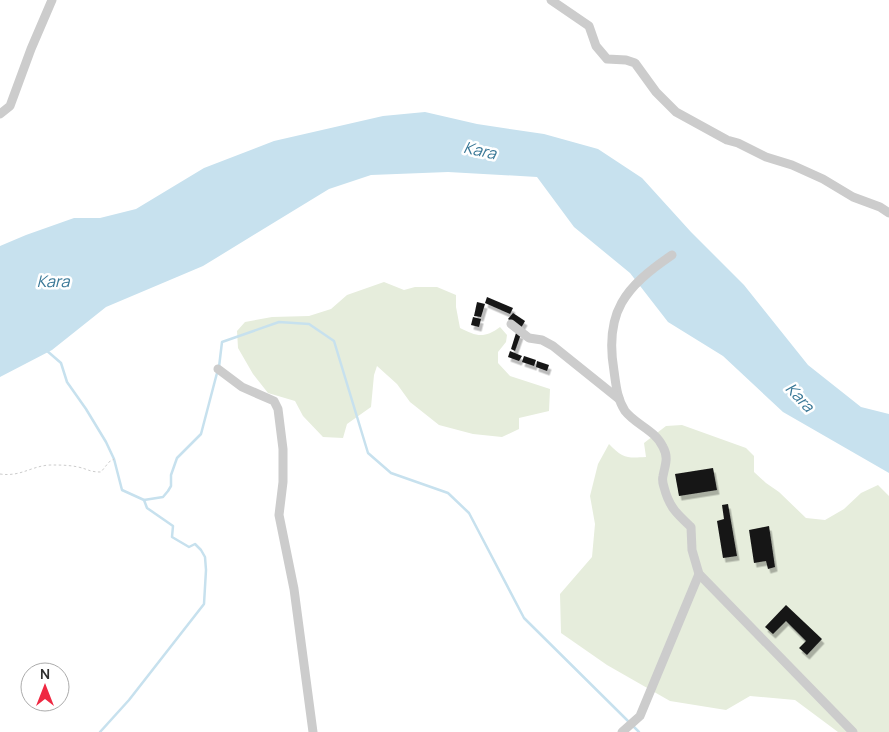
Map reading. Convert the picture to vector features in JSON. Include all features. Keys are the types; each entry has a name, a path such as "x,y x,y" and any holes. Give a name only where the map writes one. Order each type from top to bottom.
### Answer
{"street":[{"path":"0,114 10,106 52,0"},
{"path":"551,0 589,26 596,46 607,59 626,60 635,63 656,92 676,112 727,140 738,143 766,157 792,165 823,179 853,197 880,207 889,213"},
{"path":"672,255 640,279 621,304 614,319 612,358 619,399 626,412 636,422 652,432 663,446 666,456 666,466 662,478 665,490 671,507 692,527 692,550 699,574 853,732"},
{"path":"511,324 529,338 542,340 553,346 619,399"},
{"path":"218,370 242,387 274,401 278,409 283,460 279,515 294,589 313,732"},
{"path":"623,731 640,716 699,574"}],"path":[{"path":"0,474 22,474 38,466 52,465 78,467 89,472 101,472 114,459"}],"green space":[{"path":"384,282 404,290 415,287 437,287 456,295 460,328 471,333 485,335 500,327 507,335 506,342 498,352 498,363 510,376 550,389 549,411 519,418 519,429 502,437 473,434 439,425 410,402 397,384 377,366 374,375 371,407 347,424 343,438 323,437 303,416 295,401 268,393 253,374 238,348 237,331 245,322 272,317 309,316 331,309 347,295"},
{"path":"682,425 746,448 754,456 754,472 779,492 806,518 825,520 844,509 861,493 878,485 889,496 889,732 838,732 795,700 750,696 726,710 670,701 607,665 561,633 560,594 592,557 595,524 590,496 598,464 609,444 622,455 635,458 646,457 644,443 666,426"}],"water":[{"name":"Kara","path":"425,112 477,124 544,134 598,149 642,178 691,232 744,285 808,365 861,407 889,414 889,473 783,412 723,356 668,322 630,273 574,227 537,177 448,172 371,175 329,189 203,266 106,307 52,350 0,377 0,246 74,218 100,218 136,209 204,168 274,141 383,116"}],"building":[{"path":"487,297 513,308 510,314 485,303"},
{"path":"477,302 485,304 481,317 474,316"},
{"path":"513,313 525,321 521,328 508,319"},
{"path":"473,317 481,319 479,327 471,325"},
{"path":"516,333 521,334 515,351 511,349"},
{"path":"510,351 522,356 519,361 508,357"},
{"path":"524,356 536,360 534,366 522,362"},
{"path":"537,361 549,365 547,371 536,367"},
{"path":"713,468 717,490 679,496 675,474"},
{"path":"728,504 737,556 723,558 717,521 724,519 722,505"},
{"path":"769,526 775,567 768,569 766,561 754,563 749,530"},
{"path":"786,605 822,639 807,655 799,648 806,641 786,621 773,634 765,627"}],"waterway":[{"path":"219,367 222,342 279,322 309,324 334,341 368,453 391,473 448,493 469,513 524,618 629,722"},
{"path":"46,350 61,363 67,382 106,442 114,459 122,490 144,500 163,497 171,486 171,475 177,458 201,434 217,373"},
{"path":"100,732 129,700 204,604 206,570 205,557 201,550 195,544 189,547 172,537 173,526 147,508 144,500"},
{"path":"633,726 639,732"}]}
